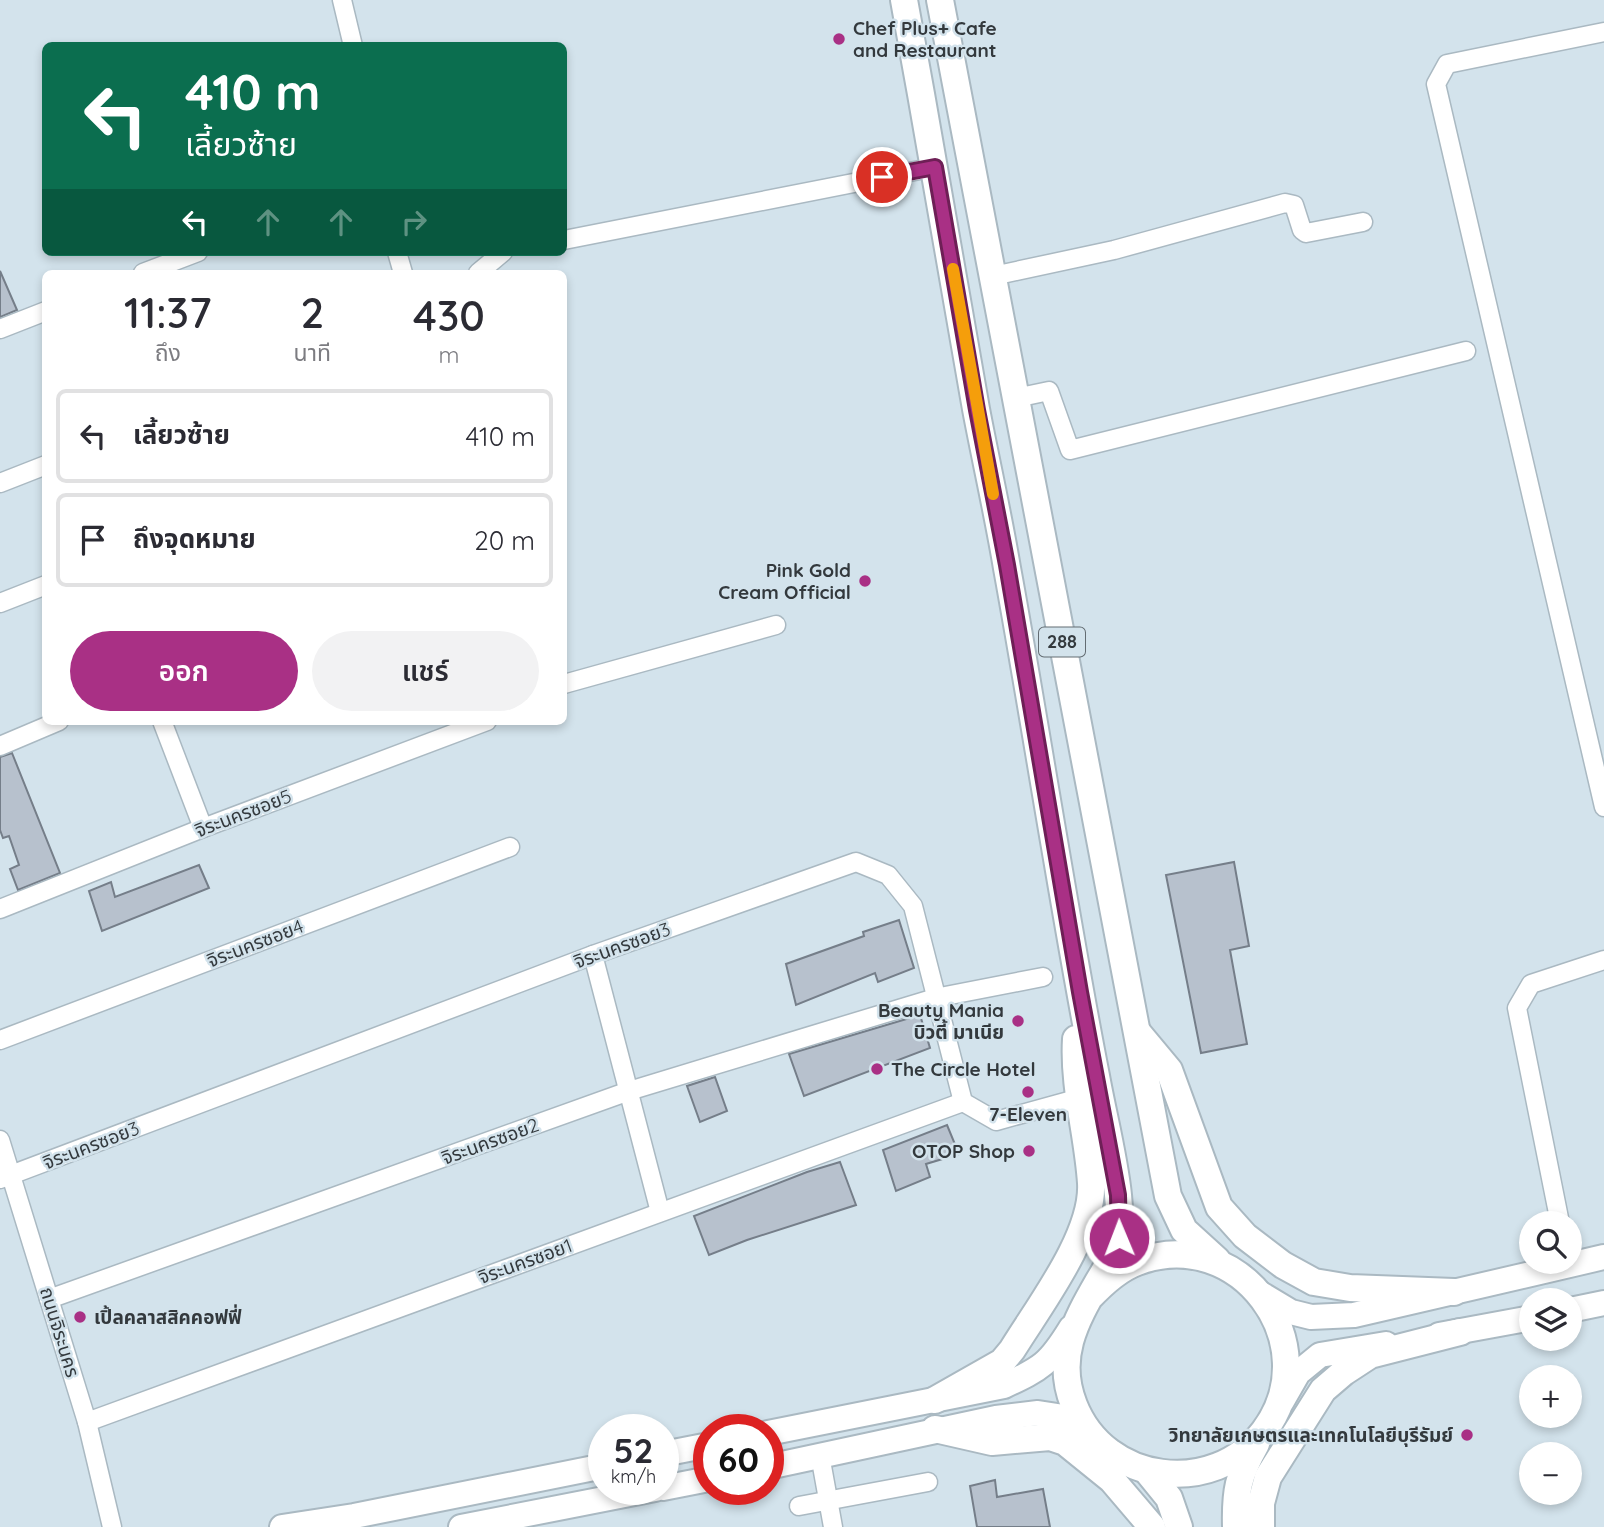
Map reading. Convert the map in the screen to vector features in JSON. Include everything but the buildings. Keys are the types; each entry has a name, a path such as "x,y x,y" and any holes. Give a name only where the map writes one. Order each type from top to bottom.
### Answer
{"main road":[{"name":"288","path":"904,0 1118,1195 1119,1238 1109,1264 1089,1298"},
{"name":"288","path":"940,0 1168,1196 1184,1230 1222,1264"},
{"path":"935,1400 1007,1356 1079,1241 1087,1214 1091,1185 1075,1060 1080,992"},
{"path":"1136,1030 1169,1070 1219,1207 1245,1236 1283,1265 1314,1282 1350,1289 1454,1292"},
{"path":"784,1430 1004,1386 1035,1371 1054,1356 1089,1298 1110,1277 1136,1262 1164,1255 1194,1256 1222,1264 1243,1277 1261,1294 1291,1312 1311,1317 1354,1315 1525,1274"},
{"path":"1582,1261 1604,1257"},
{"path":"1074,1324 1068,1350 1067,1377 1073,1404 1086,1428 1113,1455 1147,1471 1179,1475 1210,1470 1239,1455 1268,1423 1285,1383 1285,1352 1277,1321 1261,1294"},
{"path":"1582,1308 1604,1303"},
{"path":"1236,1527 1235,1498 1244,1467 1298,1373 1320,1355 1519,1320"},
{"path":"1261,1527 1261,1503 1268,1478 1324,1390 1344,1372 1370,1355 1460,1332"},
{"path":"784,1463 935,1429 1038,1413 1064,1417 1086,1428"},
{"path":"935,1429 992,1442 1050,1437 1065,1443 1112,1480 1152,1527"},
{"path":"282,1527 354,1516 588,1469"},
{"path":"1147,1471 1169,1498 1179,1527"},
{"path":"461,1527 588,1502"}],"street":[{"path":"342,0 352,42"},
{"path":"1604,32 1447,64 1436,84 1604,807"},
{"path":"567,239 935,167"},
{"path":"993,276 1114,250 1285,203 1294,205 1302,230 1306,233 1363,222"},
{"path":"151,270 188,256"},
{"path":"482,270 498,256"},
{"path":"0,328 42,312"},
{"path":"1016,398 1049,391 1070,450 1466,351"},
{"path":"0,483 42,467"},
{"path":"0,603 42,587"},
{"path":"567,683 776,625"},
{"path":"0,746 50,725"},
{"path":"164,725 203,828"},
{"name":"จิระนครซอย5","path":"0,909 203,828 476,725"},
{"name":"จิระนครซอย4","path":"0,1040 510,847"},
{"name":"จิระนครซอย3","path":"6,1177 593,955 856,862 888,875 913,906 963,1102"},
{"path":"593,955 660,1212"},
{"path":"1558,1211 1517,1008 1531,984 1604,960"},
{"name":"จิระนครซอย2","path":"49,1299 629,1091 935,998 1043,977"},
{"path":"963,1102 996,1121 1080,1098"},
{"name":"จิระนครซอย1","path":"87,1422 963,1102"},
{"name":"ถนนจิระนคร","path":"0,1140 6,1177 49,1299 87,1422 112,1527"},
{"path":"820,1455 833,1527"},
{"path":"799,1506 928,1482"}],"slow traffic":[{"path":"953,269 993,494"}],"place":[{"name":"Chef Plus+ Cafe and Restaurant","path":"839,39"},
{"name":"Pink Gold Cream Official","path":"865,581"},
{"name":"Beauty Mania บิวตี้ มาเนีย","path":"1018,1021"},
{"name":"The Circle Hotel","path":"877,1069"},
{"name":"7-Eleven","path":"1028,1092"},
{"name":"OTOP Shop","path":"1029,1151"},
{"name":"เปิ้ลคลาสสิคคอฟฟี่","path":"80,1317"},
{"name":"วิทยาลัยเกษตรและเทคโนโลยีบุรีรัมย์","path":"1467,1435"}],"route":[{"path":"882,177 935,167 1118,1195 1119,1238"}]}
